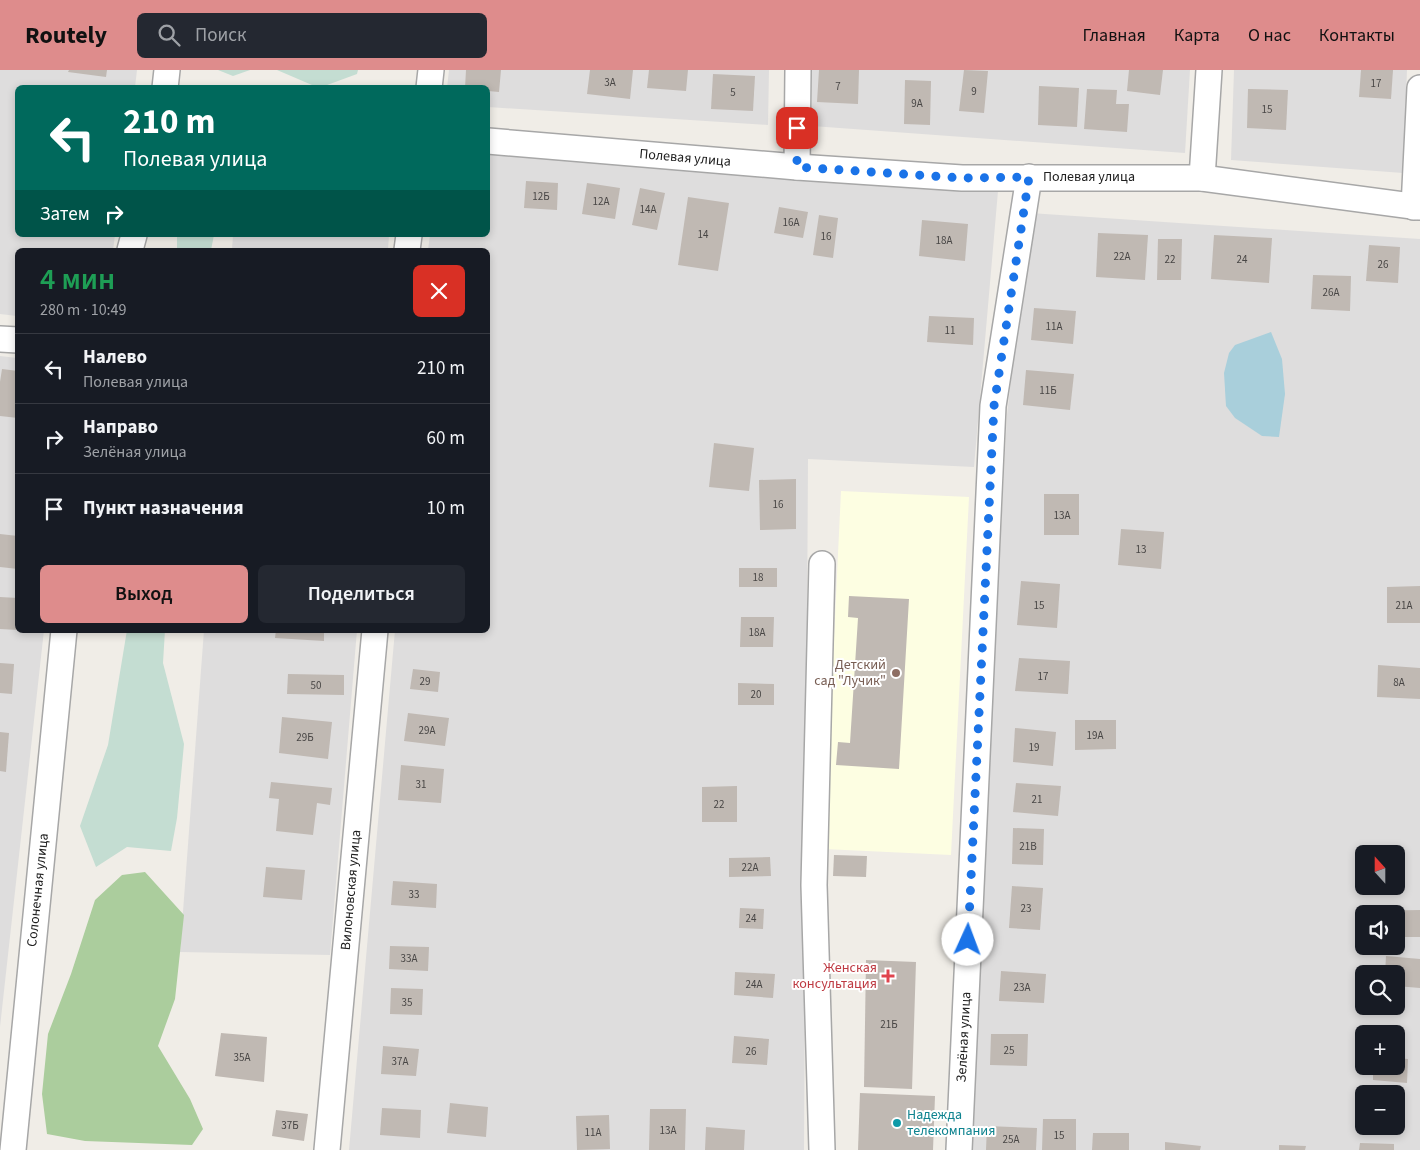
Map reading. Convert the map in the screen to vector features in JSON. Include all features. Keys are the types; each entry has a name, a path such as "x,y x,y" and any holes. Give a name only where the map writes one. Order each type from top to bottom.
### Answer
{"street":[{"path":"165,85 167,70"},
{"path":"429,85 431,70"},
{"path":"797,167 798,70"},
{"path":"1202,178 1208,70"},
{"path":"1417,207 1420,88"},
{"name":"Полевая улица","path":"490,141 797,167 962,178 1202,178 1417,207"},
{"name":"Зелёная улица","path":"959,1150 994,406 1029,177"},
{"path":"0,339 15,340"},
{"path":"822,564 814,885 822,1150"},
{"name":"Солонечная улица","path":"12,1150 64,633"},
{"name":"Вилоновская улица","path":"327,1150 375,633"}],"shaded area":[{"path":"0,70 137,70 135,85 15,85 15,237 115,237 113,248 15,248 15,316 0,314"},
{"path":"218,70 250,70 233,76"},
{"path":"277,70 358,70 357,74 327,85 312,85"},
{"path":"449,70 769,70 768,125 490,107 490,85 447,85"},
{"path":"812,70 1190,70 1185,153 812,126"},
{"path":"1234,70 1407,70 1403,173 1231,160"},
{"path":"490,152 998,191 974,467 808,459 804,1150 349,1150 395,633 490,633 490,248 428,248 430,237 490,237"},
{"path":"1030,213 1420,239 1420,1150 969,1150 1007,415"},
{"path":"177,237 214,237 211,248 177,248"},
{"path":"233,237 389,237 388,248 232,248"},
{"path":"0,356 15,358 15,633 44,633 0,1027"},
{"name":"Детский сад \"Лучик\"","path":"841,491 969,497 951,855 824,849"},
{"path":"127,633 165,633 163,663 184,744 177,818 171,851 127,847 96,867 80,826 108,745"},
{"path":"204,633 357,633 330,955 180,952"}],"green space":[{"path":"145,872 184,915 175,999 158,1046 190,1099 203,1129 192,1145 85,1141 47,1134 42,1094 48,1034 71,974 95,900 122,875"}],"water":[{"path":"1271,332 1282,359 1285,394 1279,437 1262,436 1235,418 1226,406 1224,373 1229,353 1235,345"}],"building":[{"path":"69,70 107,70 106,77 68,72"},
{"path":"466,70 501,70 499,92 490,91 490,85 465,85"},
{"path":"590,70 633,70 630,99 587,94"},
{"path":"649,70 688,70 686,91 647,88"},
{"path":"819,70 859,70 858,104 817,102"},
{"path":"964,70 988,71 984,113 959,111"},
{"path":"1129,70 1163,70 1160,95 1127,91"},
{"path":"1361,70 1393,70 1391,99 1359,97"},
{"path":"713,74 755,76 753,111 711,109"},
{"path":"905,80 931,81 930,125 904,124"},
{"path":"1039,86 1079,88 1077,127 1038,125"},
{"path":"1087,89 1117,90 1116,104 1129,104 1127,132 1084,129"},
{"path":"1248,89 1288,90 1286,130 1247,128"},
{"path":"526,181 558,183 557,210 524,208"},
{"path":"587,183 620,188 615,219 582,214"},
{"path":"640,188 665,193 657,230 632,225"},
{"path":"688,197 729,203 718,271 678,265"},
{"path":"779,207 808,212 803,238 774,233"},
{"path":"819,215 838,218 833,258 813,255"},
{"path":"922,220 968,224 965,261 919,256"},
{"path":"1098,233 1148,235 1145,280 1096,277"},
{"path":"1214,235 1272,238 1269,283 1211,279"},
{"path":"1158,239 1182,239 1181,280 1157,280"},
{"path":"1369,245 1400,247 1398,283 1366,281"},
{"path":"1313,275 1351,276 1350,311 1311,309"},
{"path":"1034,308 1076,311 1073,344 1031,340"},
{"path":"929,316 974,318 973,345 927,342"},
{"path":"2,369 15,371 15,418 0,416"},
{"path":"1026,370 1074,374 1070,410 1023,405"},
{"path":"714,443 754,448 749,491 709,487"},
{"path":"796,479 796,529 760,530 759,480"},
{"path":"1044,494 1079,494 1079,535 1044,535"},
{"path":"1121,529 1164,532 1161,569 1118,565"},
{"path":"0,534 15,536 15,569 0,567"},
{"path":"739,568 777,568 777,587 739,587"},
{"path":"1021,581 1060,584 1057,628 1017,625"},
{"path":"1420,586 1420,623 1387,623 1387,587"},
{"path":"849,596 909,599 899,769 836,765 838,742 850,743 858,618 848,617"},
{"path":"0,597 15,598 15,630 0,629"},
{"path":"741,617 774,617 773,647 740,647"},
{"path":"276,633 324,633 324,641 275,638"},
{"path":"1019,658 1070,661 1068,694 1015,691"},
{"path":"0,663 14,664 12,694 0,693"},
{"path":"1378,665 1420,668 1420,699 1377,697"},
{"path":"413,669 440,672 438,692 410,689"},
{"path":"288,674 344,675 344,695 287,694"},
{"path":"738,683 774,684 774,705 738,705"},
{"path":"408,713 449,718 445,746 404,741"},
{"path":"282,717 332,722 328,759 279,753"},
{"path":"1075,720 1116,720 1116,749 1075,750"},
{"path":"1015,728 1056,732 1053,766 1013,762"},
{"path":"0,732 9,733 6,772 0,771"},
{"path":"401,765 444,769 441,803 398,800"},
{"path":"271,782 332,788 330,805 317,803 313,835 276,831 279,799 269,798"},
{"path":"1016,783 1061,786 1058,816 1013,812"},
{"path":"737,786 737,822 702,822 702,787"},
{"path":"1013,828 1044,829 1043,865 1012,864"},
{"path":"834,855 867,856 866,877 833,876"},
{"path":"770,857 771,876 729,877 729,858"},
{"path":"266,867 305,870 302,900 263,897"},
{"path":"393,881 437,884 436,908 391,905"},
{"path":"1012,886 1043,888 1040,930 1009,928"},
{"path":"740,908 764,909 763,929 739,928"},
{"path":"1405,910 1420,910 1420,937 1405,937"},
{"path":"390,946 429,947 428,971 389,969"},
{"path":"1386,956 1420,959 1420,988 1405,987 1405,965 1386,965"},
{"path":"866,960 916,962 912,1089 864,1087"},
{"path":"1001,971 1046,974 1044,1003 999,1001"},
{"path":"735,972 775,974 773,998 734,995"},
{"path":"391,988 423,989 422,1015 390,1014"},
{"path":"221,1033 267,1037 264,1082 215,1076"},
{"path":"991,1034 1028,1034 1027,1066 990,1065"},
{"path":"734,1036 769,1039 767,1065 732,1063"},
{"path":"383,1046 419,1049 416,1076 381,1074"},
{"path":"1405,1059 1408,1059 1407,1083 1373,1080 1373,1075 1405,1075"},
{"name":"Надежда телекомпания","path":"860,1093 935,1096 933,1150 858,1150"},
{"path":"450,1103 488,1107 486,1137 447,1133"},
{"path":"382,1108 421,1110 420,1138 380,1135"},
{"path":"650,1109 686,1109 685,1150 649,1150"},
{"path":"276,1110 308,1114 304,1141 272,1136"},
{"path":"609,1115 610,1149 577,1150 576,1116"},
{"path":"1043,1119 1076,1119 1076,1150 1042,1150"},
{"path":"987,1126 1037,1128 1036,1150 986,1150"},
{"path":"706,1127 745,1130 744,1150 705,1150"},
{"path":"1093,1133 1129,1133 1129,1150 1092,1150"},
{"path":"1165,1142 1201,1146 1200,1150 1165,1150"},
{"path":"1360,1143 1394,1144 1394,1150 1359,1150"},
{"path":"1279,1145 1306,1146 1305,1150 1279,1150"}],"place":[{"name":"Детский сад \"Лучик\"","path":"896,673"},
{"name":"Женская консультация","path":"888,976"},
{"name":"Надежда телекомпания","path":"897,1123"}],"route":[{"path":"797,128 797,167 962,178 1029,177 994,406 968,940"}]}
